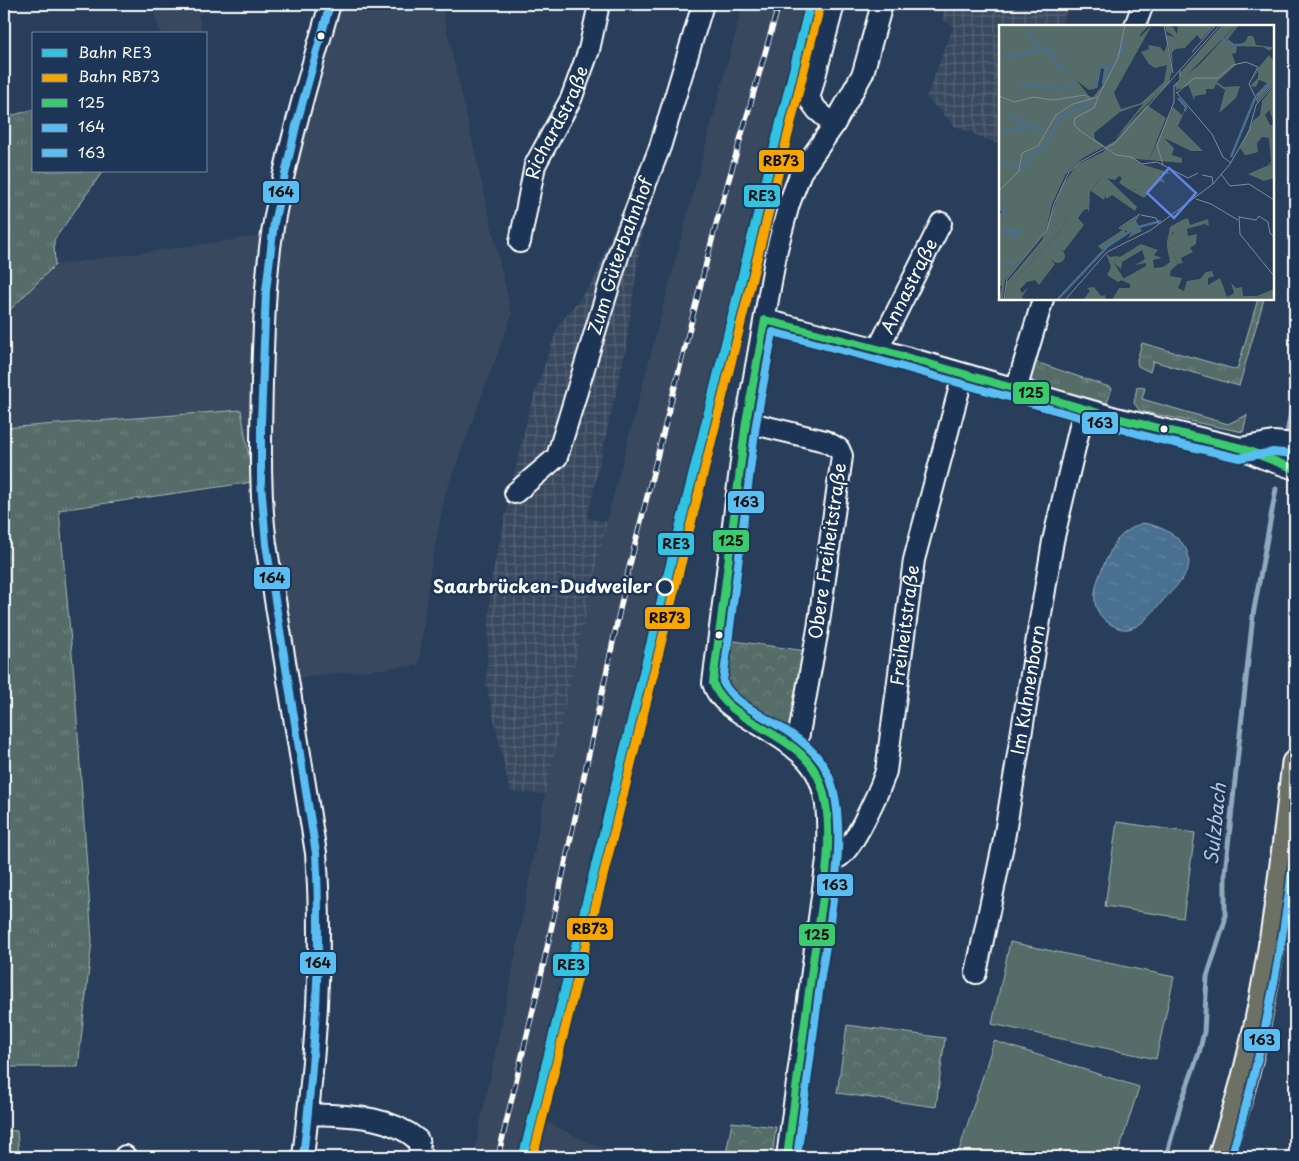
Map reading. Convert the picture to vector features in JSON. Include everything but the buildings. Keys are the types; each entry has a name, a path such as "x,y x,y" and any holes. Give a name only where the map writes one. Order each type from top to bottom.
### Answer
{"main road":[{"path":"1221,1157 1245,1077 1261,1001 1280,890 1295,763"}],"street":[{"path":"304,1157 318,991 320,931 318,877 266,544 260,456 264,321 277,203 299,108 330,4"},
{"name":"Richardstraße","path":"520,242 535,165 571,99 589,50 600,4"},
{"name":"Zum Güterbahnhof","path":"515,493 557,457 619,254 660,147 703,4"},
{"path":"834,4 809,99 817,110 834,125"},
{"path":"787,1157 827,859 827,814 823,788 812,765 796,750 727,704 715,692 713,683 746,422 777,249 789,204 801,172 834,125 863,74 882,4"},
{"path":"1135,25 1143,4"},
{"name":"Annastraße","path":"878,349 941,223"},
{"path":"1016,390 1043,300"},
{"path":"765,320 878,349 963,375 1156,428 1241,448 1295,469"},
{"name":"Freiheitstraße","path":"827,859 839,857 849,848 880,789 886,771 914,560 963,375"},
{"name":"Im Kuhnenborn","path":"976,973 1003,845 1053,540 1084,408"},
{"name":"Obere Freiheitstraße","path":"746,422 824,441 839,449 842,456 819,622 796,750"},
{"path":"1241,448 1273,442 1295,444"},
{"path":"308,1114 365,1117 386,1122 410,1133 418,1140 421,1157"}],"shaded area":[{"path":"151,4 232,4 198,14 202,32 160,32"},
{"path":"341,4 441,4 512,315 445,494 429,577 419,665 284,679 241,410 4,428 4,316 55,265 267,235"},
{"path":"743,4 819,4 632,742 545,1121 619,1157 473,1157 510,984 545,794 609,512"},
{"path":"946,4 1069,4 1061,25 999,25 999,145 955,126 926,97 954,25 942,20"},
{"path":"622,208 644,217 626,348 587,518 607,522 545,794 510,792 486,683 491,580 529,410 558,326 594,280"}],"green space":[{"path":"32,110 32,172 102,172 54,240 55,265 4,316 4,118"},
{"path":"1258,300 1264,300 1239,386 1153,361 1150,372 1138,366 1137,360 1142,343 1237,370"},
{"path":"1036,362 1112,388 1107,403 1035,384 1030,377"},
{"path":"1137,387 1145,388 1142,399 1228,424 1247,415 1243,432 1140,411 1134,403"},
{"path":"241,410 253,482 59,510 74,676 92,941 78,1067 4,1067 4,428"},
{"path":"727,640 806,651 793,738 735,701 722,683"},
{"path":"1117,822 1195,833 1183,918 1105,906"},
{"path":"1010,942 1174,977 1156,1059 992,1024"},
{"path":"847,1025 945,1038 936,1107 837,1093"},
{"path":"994,1041 1139,1087 1117,1157 957,1157"},
{"path":"732,1122 776,1127 772,1157 744,1157 726,1154"},
{"path":"4,1130 17,1131 19,1157 4,1157"}],"water":[{"path":"1142,523 1159,527 1175,536 1187,550 1188,568 1180,582 1146,619 1133,628 1121,629 1102,618 1097,610 1095,603 1096,586 1102,568 1115,542 1125,532"}],"waterway":[{"name":"Sulzbach","path":"1287,433 1295,392"},
{"name":"Sulzbach","path":"1166,1157 1181,1103 1199,1053 1204,1032 1207,977 1225,921 1225,873 1253,615 1276,489"}],"railway":[{"path":"498,1157 541,976 628,572 715,228 779,4"}],"rail line":[{"name":"RE3","path":"523,1157 810,4"},
{"name":"RB73","path":"533,1157 820,6"}],"transit line":[{"name":"164","path":"303,1157 311,1081 318,967 316,853 266,544 261,483 261,422 266,291 274,223 296,126 330,4"},
{"name":"125","path":"765,320 746,422 713,683 721,697 733,709 780,738 808,762 818,777 825,797 828,820 826,871 787,1157"},
{"name":"125","path":"765,320 878,349 1116,418 1241,448 1295,469"},
{"name":"163","path":"797,1157 833,901 838,845 838,818 834,793 827,772 817,757 789,732 743,704 723,682 756,424 773,332 1153,438 1239,458 1273,452 1294,454"},
{"name":"163","path":"1231,1157 1253,1080 1270,1004 1284,926 1295,847"}],"place":[{"name":"Saarbrücken-Dudweiler","path":"665,587"}]}
